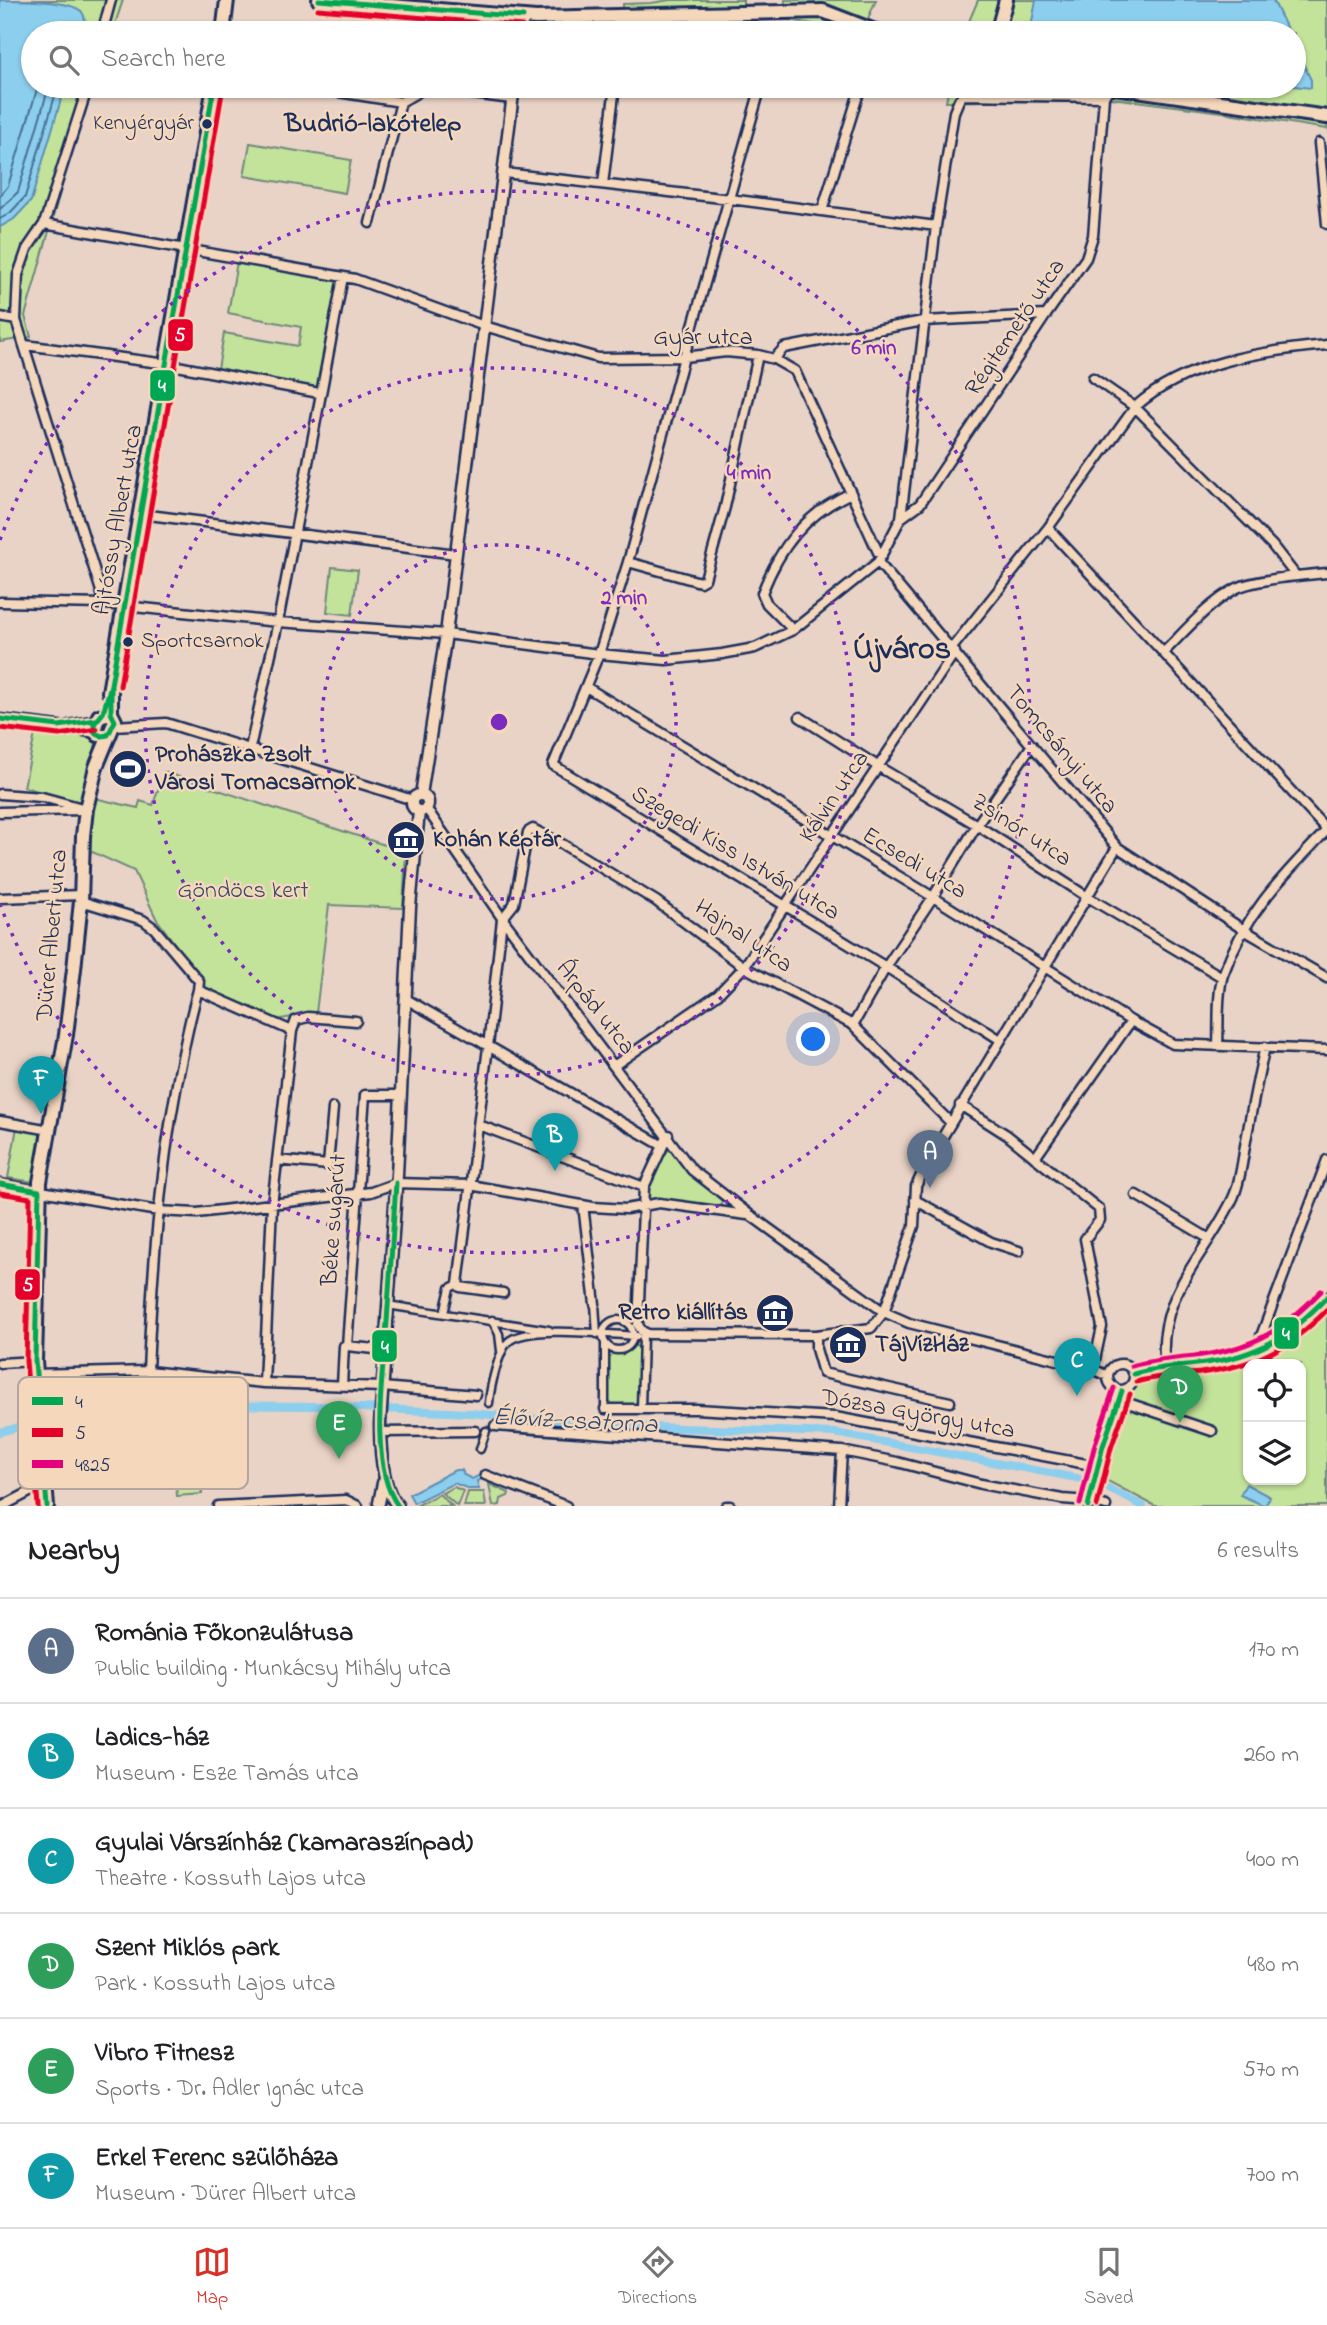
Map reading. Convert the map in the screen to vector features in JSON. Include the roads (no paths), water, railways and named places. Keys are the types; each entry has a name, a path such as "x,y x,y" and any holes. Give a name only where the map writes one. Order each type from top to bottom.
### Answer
{"main road":[{"path":"224,21 227,0"},
{"path":"319,0 523,17 823,11 848,21"},
{"path":"1000,21 1006,0"},
{"name":"Ajtóssy Albert utca","path":"105,724 212,98"},
{"path":"1172,98 1327,117"},
{"name":"Dürer Albert utca","path":"36,1377 39,1191 66,1035 81,898 86,809 105,724"}],"street":[{"path":"105,21 111,0"},
{"path":"623,21 624,15"},
{"path":"522,21 523,17"},
{"path":"85,98 44,224 27,249 18,275 16,320 105,604"},
{"path":"376,98 401,102 408,98"},
{"path":"378,1505 384,1487 380,1428 410,907 423,812 413,807 417,798 446,634 512,99 504,98"},
{"path":"603,184 614,98"},
{"name":"Szegedi Kiss István utca","path":"758,98 600,654 553,765 886,967 999,1039"},
{"path":"822,211 857,98"},
{"path":"901,518 936,226 954,112 961,98"},
{"name":"Régitemető utca","path":"880,559 901,518 920,504 1087,258 1093,236 1106,98"},
{"path":"370,223 401,102"},
{"path":"1319,143 1327,224"},
{"path":"503,173 936,226"},
{"name":"Gyár utca","path":"44,224 355,279 484,326 598,358 684,357 726,352 774,359 784,348 923,321 1046,315"},
{"path":"250,748 278,622 319,393 343,277"},
{"path":"0,317 16,320"},
{"path":"25,345 167,364 319,393"},
{"name":"Kálvin utca","path":"615,1065 718,994 744,967 954,650 1048,528 1135,408 1161,388 1192,373 1240,358 1327,345"},
{"path":"628,562 700,582 705,579 758,355"},
{"name":"Tomcsányi utca","path":"774,359 795,371 880,559 1117,847 1244,930 1327,978"},
{"path":"1093,378 1135,408 1272,545 1296,576"},
{"path":"793,630 767,604 762,593 792,536 819,511 851,493"},
{"path":"141,514 456,554"},
{"path":"1048,528 1327,830 1273,886 1244,930 1222,977 1218,1045"},
{"path":"0,602 105,604 278,622 446,634 666,660 755,648 793,630 880,559"},
{"path":"1164,652 1213,604 1239,587 1327,573"},
{"name":"Ecsedi utca","path":"586,687 933,897 1131,1021 1173,1044 1327,1050"},
{"name":"Zsinór utca","path":"800,717 978,825 1086,897 1222,977"},
{"path":"0,719 60,726 166,723 417,798"},
{"path":"60,726 105,724"},
{"path":"853,1025 886,967 1032,745"},
{"path":"0,794 43,797 86,809"},
{"path":"0,812 86,809"},
{"name":"Árpád utca","path":"423,812 692,1170 750,1216 884,1312 909,1323 1093,1369 1108,1376"},
{"name":"Hajnal utca","path":"502,918 514,904 528,832 533,830 562,844 656,901 744,967 853,1025 950,1122"},
{"path":"668,1135 645,1187 642,1206 638,1320 642,1331 648,1334 816,1335 872,1328 884,1312 914,1226 916,1186 999,1039 1117,847"},
{"path":"0,898 81,898 143,920 199,981 164,1152 151,1297 148,1371"},
{"path":"458,1284 502,918"},
{"path":"198,990 292,1031"},
{"path":"406,999 663,1146"},
{"path":"264,1383 272,1205 292,1031 296,1020 308,1017 356,1021"},
{"path":"1035,1158 1131,1021"},
{"path":"1165,1367 1163,1346 1170,1313 1185,1275 1233,1197 1265,1047"},
{"name":"Béke sugárút","path":"342,1385 365,1095 401,1095"},
{"path":"960,1105 1007,1135 1099,1209 1100,1220 1085,1239 1102,1327 1093,1369"},
{"path":"277,1160 328,1165 333,1108"},
{"path":"0,1121 50,1130"},
{"path":"479,1125 645,1187"},
{"path":"1255,1352 1327,1160"},
{"path":"0,1184 159,1210 197,1213 358,1194 396,1183 470,1185 593,1207 626,1209 659,1203 750,1216"},
{"path":"1136,1195 1208,1238"},
{"path":"915,1200 991,1242 1019,1251"},
{"path":"727,1212 732,1201"},
{"path":"583,1205 595,1304 602,1336 605,1409"},
{"path":"458,1284 460,1287 503,1293"},
{"path":"444,1313 450,1288 458,1284"},
{"path":"1134,1374 1165,1367 1236,1358 1255,1352 1298,1325 1327,1297"},
{"path":"387,1305 558,1332 638,1336"},
{"path":"489,1403 501,1350 499,1334 492,1320"},
{"path":"602,1336 609,1323 619,1320 628,1324 638,1336 641,1409"},
{"path":"501,1350 508,1341 518,1336 558,1332"},
{"path":"816,1335 816,1349 823,1373 950,1402"},
{"path":"602,1336 610,1347 619,1350 638,1336"},
{"path":"347,1346 384,1350"},
{"path":"0,1363 206,1377"},
{"path":"1089,1501 1121,1395 1133,1383 1134,1374 1129,1367 1121,1364 1112,1368 1108,1376 1121,1395 1212,1430"},
{"path":"248,1381 382,1387 476,1395"},
{"name":"Dózsa György utca","path":"605,1409 696,1409 835,1416 1097,1468"},
{"name":"Dózsa György utca","path":"495,1426 842,1451 981,1484 1062,1499 1089,1501 1105,1506"},
{"path":"380,1428 475,1431"},
{"path":"480,1449 486,1431"},
{"name":"Dózsa György utca","path":"839,1506 842,1451"},
{"path":"382,1456 390,1495 396,1505"},
{"path":"485,1475 566,1506"},
{"path":"3,1506 37,1489"},
{"path":"218,1506 340,1500 350,1501 358,1506"},
{"path":"378,1505 385,1501 396,1505"}],"water":[{"path":"0,0 67,5 82,12 85,21 21,21 21,98 61,98 31,201 14,219 0,227"},
{"path":"1036,0 1273,0 1283,21 1032,21"},
{"path":"1306,69 1311,80 1311,88 1306,87"},
{"path":"455,1470 462,1470 464,1475 472,1479 480,1475 480,1480 477,1481 479,1489 469,1489 454,1483 414,1503 409,1494"},
{"path":"1248,1485 1270,1497 1265,1506 1240,1495"}],"waterway":[{"name":"Élővíz-csatorna","path":"248,1406 469,1413 620,1426 835,1433 1077,1478 1105,1487 1143,1506"},
{"name":"Élővíz-csatorna","path":"0,1432 18,1427"}],"place":[{"name":"Kenyérgyár","path":"207,124"},
{"name":"Sportcsarnok","path":"128,642"},
{"name":"Prohászka Zsolt Városi Tornacsarnok","path":"128,769"},
{"name":"Kohán Képtár","path":"406,840"},
{"name":"Erkel Ferenc szülőháza","path":"41,1114"},
{"name":"Ladics-ház","path":"555,1171"},
{"name":"Románia Főkonzulátusa","path":"930,1188"},
{"name":"Retro kiállítás","path":"775,1313"},
{"name":"TájVízHáz","path":"848,1345"},
{"name":"Gyulai Várszínház (kamaraszínpad)","path":"1077,1396"},
{"name":"Szent Miklós park","path":"1180,1423"},
{"name":"Vibro Fitnesz","path":"339,1459"}],"district":[{"name":"Budrió-lakótelep","path":"373,125"},
{"name":"Újváros","path":"902,650"}],"park label":[{"name":"Göndöcs kert","path":"243,891"}]}
